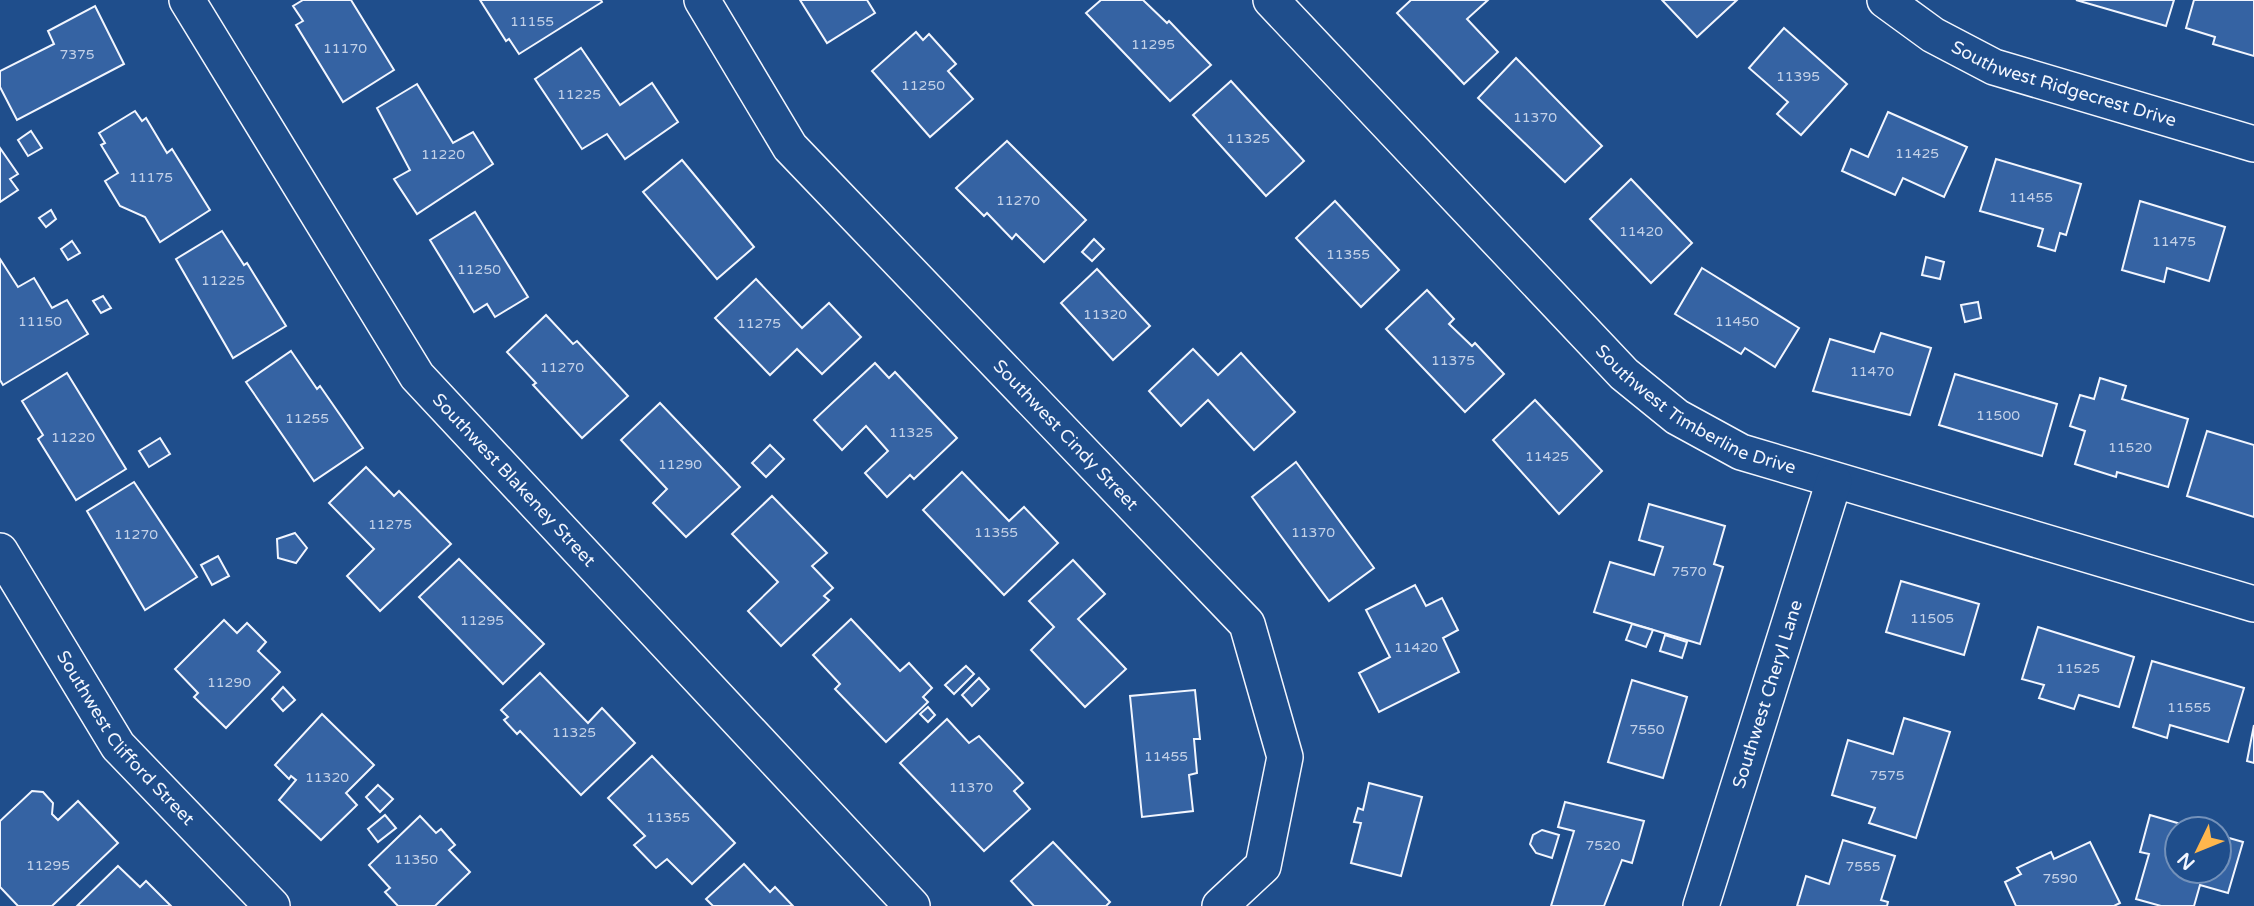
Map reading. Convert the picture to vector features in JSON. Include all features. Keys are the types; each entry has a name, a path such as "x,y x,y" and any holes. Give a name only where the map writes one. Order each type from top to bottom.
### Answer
{"street":[{"name":"Southwest Blakeney Street","path":"187,0 417,376 912,906"},
{"name":"Southwest Cindy Street","path":"702,0 790,148 1247,624 1285,757 1264,866 1220,906"},
{"name":"Southwest Timberline Drive","path":"1271,0 1624,374 1677,416 1741,452 2254,604"},
{"name":"Southwest Ridgecrest Drive","path":"1885,0 1933,34 1994,67 2254,144"},
{"name":"Southwest Cheryl Lane","path":"1701,906 1835,481"},
{"name":"Southwest Clifford Street","path":"0,551 117,746 272,906"}],"building":[{"path":"303,0 351,0 394,70 343,102 296,25 303,21 293,6"},
{"path":"480,0 602,2 519,54 509,39 506,41"},
{"path":"800,0 867,0 875,13 827,43"},
{"path":"1101,0 1143,0 1167,23 1169,21 1211,65 1170,101 1086,13"},
{"path":"1411,0 1488,0 1467,19 1498,52 1464,84 1397,13"},
{"path":"1662,0 1737,0 1697,37"},
{"path":"2076,0 2174,0 2166,26"},
{"path":"2194,0 2254,0 2254,56 2213,44 2215,37 2186,28"},
{"path":"95,6 124,64 17,120 0,87 0,71 54,44 48,31"},
{"path":"1784,28 1847,84 1801,135 1777,114 1788,102 1749,68"},
{"path":"916,32 923,40 929,34 956,64 948,71 973,99 930,137 872,71"},
{"path":"581,48 620,105 652,83 678,122 625,159 607,134 582,149 535,79"},
{"path":"1516,58 1602,146 1565,182 1478,98"},
{"path":"1231,81 1304,161 1266,196 1193,115"},
{"path":"417,84 453,143 473,132 493,164 417,214 394,179 410,170 377,108"},
{"path":"135,111 142,121 146,118 167,153 172,149 210,210 160,242 145,217 120,206 105,181 118,173 101,145 105,143 99,133"},
{"path":"1888,112 1967,147 1944,197 1903,178 1895,195 1842,171 1851,149 1868,157"},
{"path":"31,131 42,148 28,156 18,140"},
{"path":"1007,141 1086,220 1044,262 1016,234 1012,239 987,213 984,216 956,188"},
{"path":"0,148 18,174 10,179 18,190 0,202"},
{"path":"1996,159 2081,184 2066,235 2060,233 2055,251 2038,246 2043,229 1980,211"},
{"path":"682,160 754,247 717,279 643,192"},
{"path":"1631,179 1692,243 1651,283 1590,219"},
{"path":"1335,201 1399,270 1361,307 1296,238"},
{"path":"2140,201 2225,227 2209,281 2167,268 2164,282 2122,270"},
{"path":"51,210 56,219 46,227 39,218"},
{"path":"475,212 528,297 495,317 487,304 474,312 430,240"},
{"path":"222,231 244,265 247,263 286,326 233,358 176,259"},
{"path":"1094,239 1104,249 1092,261 1082,252"},
{"path":"72,241 80,253 68,260 61,249"},
{"path":"1926,257 1944,262 1940,279 1922,275"},
{"path":"0,259 18,287 34,278 52,308 67,300 88,334 3,385 0,380"},
{"path":"1702,268 1799,328 1775,367 1745,348 1741,354 1675,314"},
{"path":"1097,269 1150,326 1113,360 1061,303"},
{"path":"756,279 802,328 829,303 861,337 822,374 797,349 770,375 715,318"},
{"path":"1427,290 1454,319 1449,324 1472,346 1475,343 1504,374 1465,412 1386,329"},
{"path":"103,296 111,308 101,313 93,301"},
{"path":"1978,302 1981,318 1965,322 1961,305"},
{"path":"546,315 573,344 577,341 628,396 582,438 507,352"},
{"path":"1881,333 1931,348 1910,415 1813,391 1830,339 1874,352"},
{"path":"1193,349 1218,375 1241,353 1295,412 1254,450 1208,400 1181,426 1149,391"},
{"path":"291,351 317,389 320,386 363,448 314,481 246,382"},
{"path":"875,363 889,378 895,372 957,438 914,479 910,475 887,497 865,473 888,451 866,426 842,450 814,420"},
{"path":"67,373 126,469 76,500 38,439 43,435 22,401"},
{"path":"1955,374 2057,404 2042,456 1939,425"},
{"path":"2100,378 2126,386 2122,399 2188,419 2168,487 2117,472 2116,477 2075,464 2085,431 2070,426 2080,395 2094,399"},
{"path":"1535,400 1602,471 1559,514 1493,440"},
{"path":"660,403 740,487 686,537 653,503 667,489 621,440"},
{"path":"2207,431 2254,445 2254,517 2187,496"},
{"path":"160,438 170,454 149,467 139,451"},
{"path":"770,445 784,459 766,477 752,463"},
{"path":"1296,462 1374,568 1329,601 1252,497"},
{"path":"366,467 394,496 399,491 451,544 380,611 347,576 374,549 329,503"},
{"path":"962,472 1009,521 1024,507 1058,543 1004,595 923,510"},
{"path":"134,482 197,577 145,610 87,511"},
{"path":"772,496 827,553 812,566 833,588 824,596 829,600 781,646 748,611 778,582 732,534"},
{"path":"1649,504 1725,526 1714,564 1723,567 1700,644 1594,612 1610,562 1654,575 1663,547 1639,540"},
{"path":"295,533 307,548 296,563 278,558 277,539"},
{"path":"218,556 229,576 212,585 201,565"},
{"path":"459,559 544,644 503,684 419,597"},
{"path":"1073,560 1105,594 1078,619 1126,669 1085,707 1031,650 1054,627 1029,601"},
{"path":"1901,581 1979,604 1964,655 1886,632"},
{"path":"1415,585 1426,606 1442,598 1458,630 1443,638 1459,672 1379,712 1359,673 1390,657 1366,610"},
{"path":"851,619 900,671 909,663 932,688 923,697 928,702 886,742 835,689 840,684 813,655"},
{"path":"224,620 237,633 247,623 266,642 258,651 280,672 226,728 194,697 198,693 175,669"},
{"path":"1632,624 1653,630 1646,647 1626,640"},
{"path":"2038,627 2134,657 2119,707 2079,695 2074,709 2039,698 2044,685 2022,679"},
{"path":"1665,635 1687,642 1682,658 1660,651"},
{"path":"2152,661 2244,688 2228,742 2170,725 2167,738 2133,727"},
{"path":"966,666 974,674 954,694 945,685"},
{"path":"540,673 588,723 602,708 635,743 581,795 520,731 517,734 504,720 508,717 501,710"},
{"path":"979,678 989,689 972,706 962,695"},
{"path":"1632,680 1687,697 1663,778 1608,762"},
{"path":"283,687 295,700 283,711 272,699"},
{"path":"1195,690 1200,739 1194,739 1197,773 1189,775 1193,811 1142,817 1130,696"},
{"path":"928,707 935,715 928,722 920,714"},
{"path":"322,714 374,765 346,793 357,805 321,840 279,800 296,780 291,776 289,779 275,765"},
{"path":"1904,718 1950,732 1916,838 1869,823 1875,808 1832,795 1848,740 1893,754"},
{"path":"947,719 969,743 979,736 1023,783 1014,791 1030,809 984,851 900,763"},
{"path":"2254,725 2254,763 2247,761"},
{"path":"652,756 735,843 692,884 667,859 656,868 634,845 645,836 608,798"},
{"path":"1369,783 1422,797 1401,876 1351,863 1361,823 1354,822 1358,808 1363,810"},
{"path":"378,785 393,799 380,812 366,797"},
{"path":"32,791 43,792 53,803 52,814 58,820 78,801 118,843 52,906 18,906 0,887 0,821"},
{"path":"1565,802 1644,821 1632,863 1622,860 1604,906 1551,906 1574,831 1558,827"},
{"path":"385,815 396,828 378,842 368,829"},
{"path":"2150,815 2163,819 2163,885 2200,885 2194,906 2161,906 2136,899 2149,854 2140,852"},
{"path":"420,816 436,833 441,829 455,845 449,850 470,872 435,906 398,906 385,892 390,888 369,865"},
{"path":"1542,830 1559,835 1552,858 1536,853 1530,844 1533,835"},
{"path":"2233,839 2243,842 2233,876"},
{"path":"1843,840 1895,856 1881,900 1888,902 1887,906 1797,906 1806,876 1829,884"},
{"path":"1053,842 1110,902 1106,906 1034,906 1011,881"},
{"path":"2090,842 2120,903 2114,906 2016,906 2005,882 2021,874 2017,868 2051,852 2054,859"},
{"path":"744,864 770,892 775,887 793,906 713,906 706,899"},
{"path":"118,866 140,887 146,881 171,906 77,906"},
{"path":"2200,885 2230,885 2228,893"}]}
